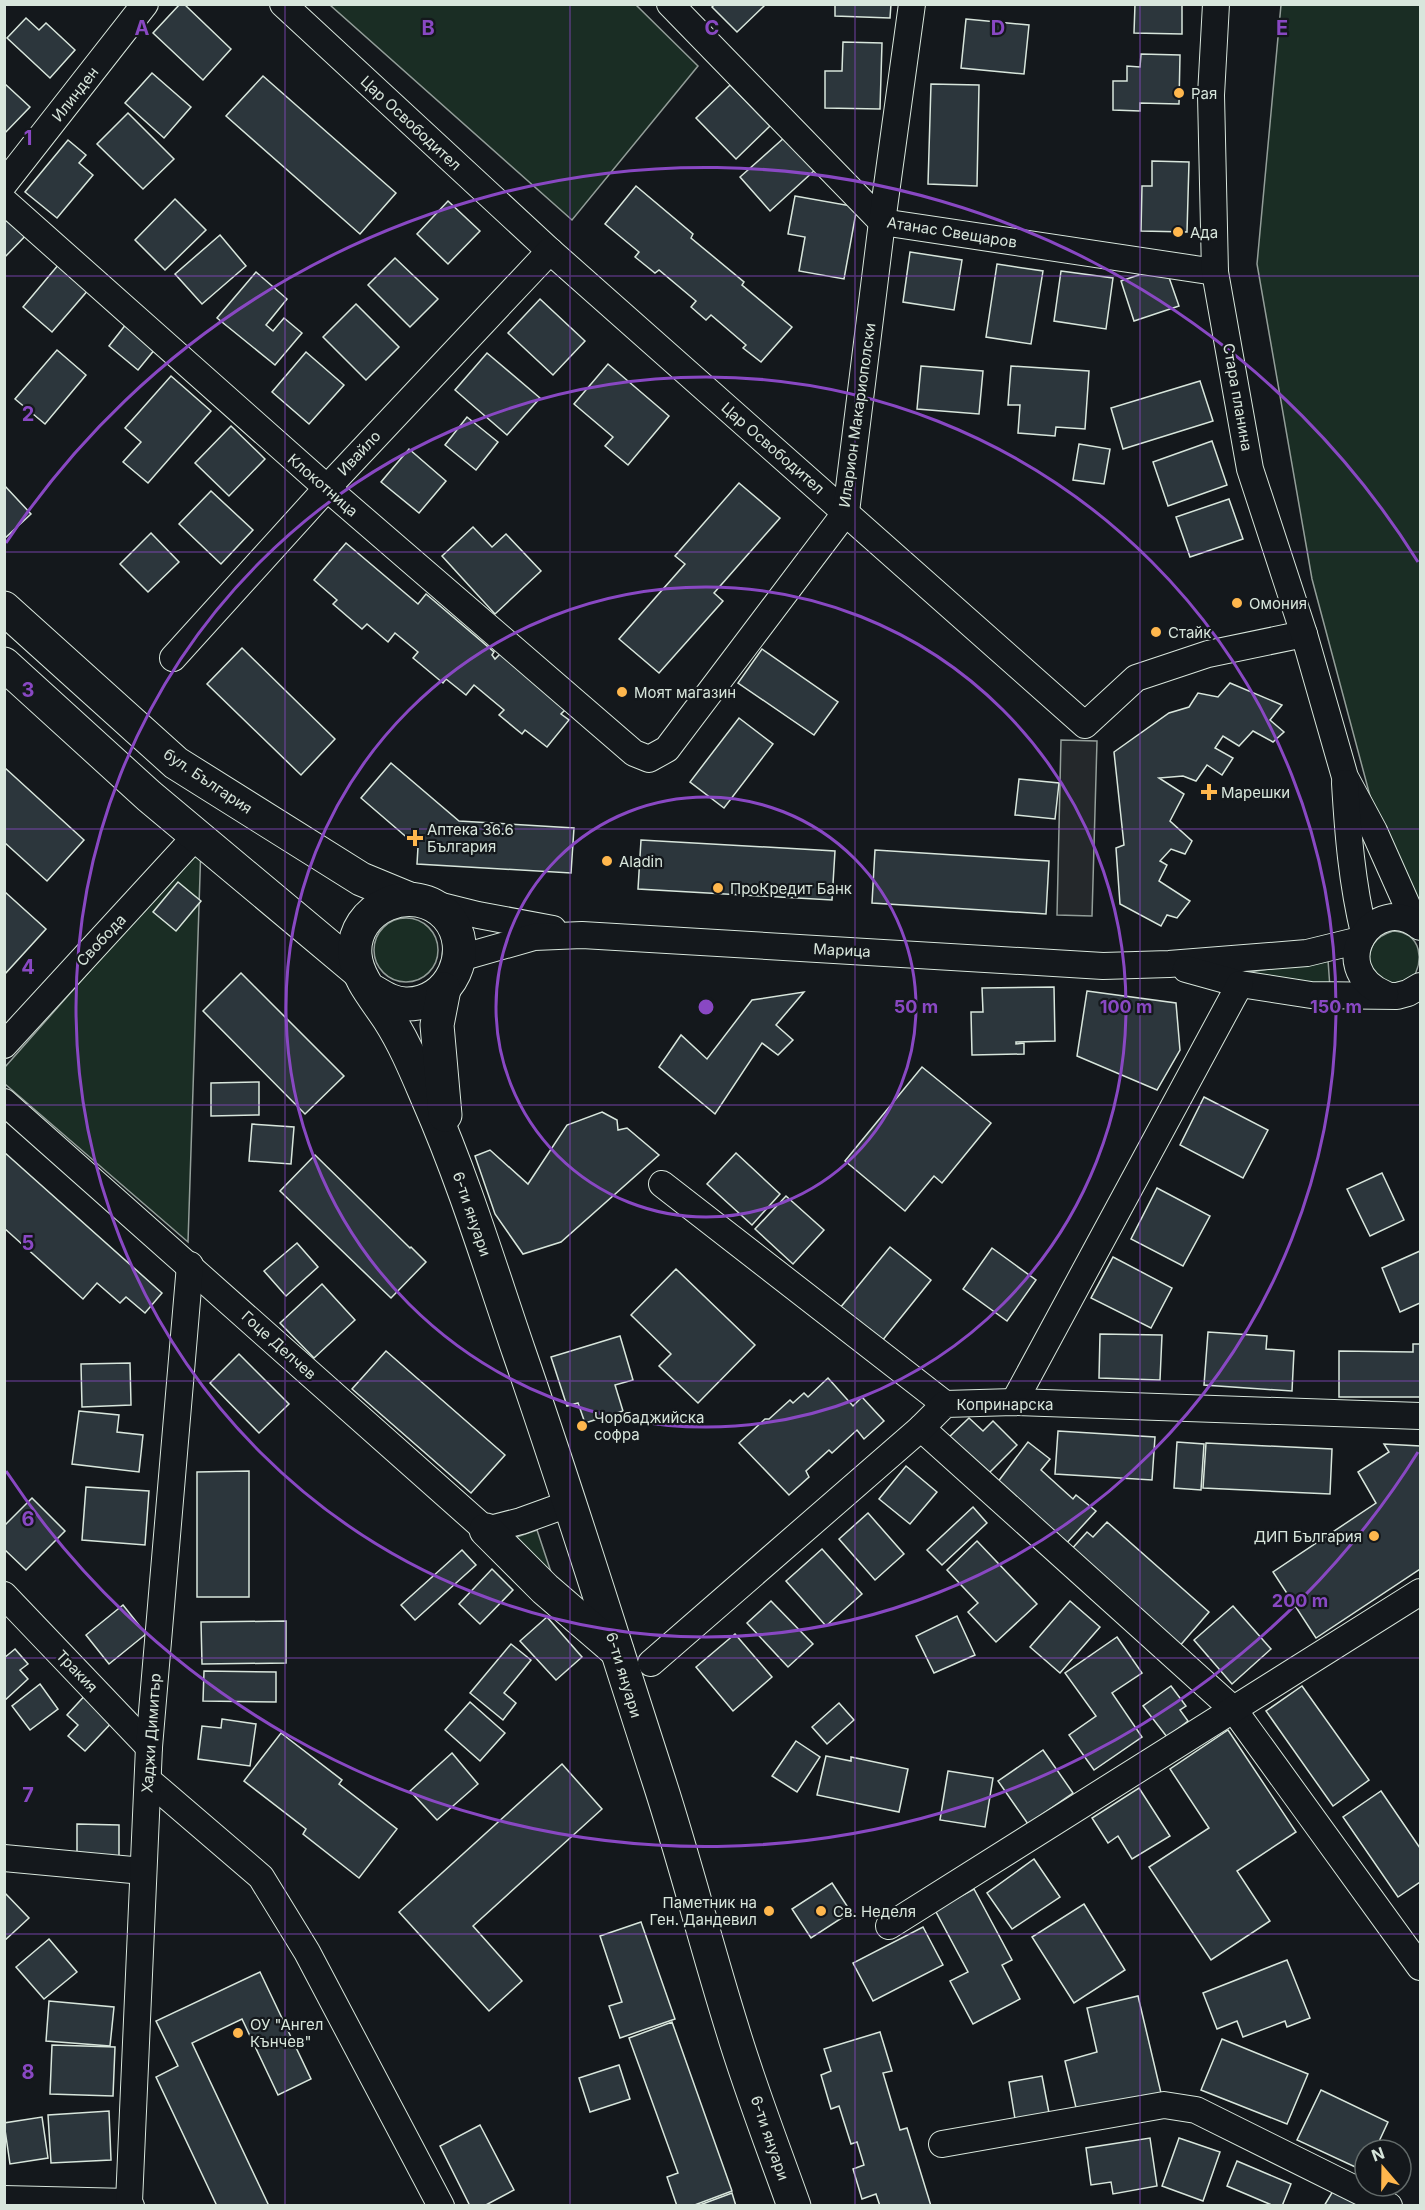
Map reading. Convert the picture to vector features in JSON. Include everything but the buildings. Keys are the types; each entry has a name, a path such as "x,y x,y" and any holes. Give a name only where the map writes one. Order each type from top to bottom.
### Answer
{"main road":[{"name":"бул. България","path":"4,608 176,763 362,879 417,901"},
{"path":"4,664 149,796 386,1000 407,1004 427,1000 444,989"},
{"path":"417,901 446,915 458,935 460,958 456,971 444,989 437,1025 449,1146 401,1037 363,979 354,950 358,930 370,914 387,902 417,901"},
{"name":"6-ти януари","path":"449,1146 571,1503 658,1780 733,2032 794,2205"},
{"path":"486,1530 545,1589 617,1651"}],"street":[{"name":"Илинден","path":"4,184 145,4"},
{"name":"Цар Освободител","path":"283,4 550,251 1085,725 1136,678 1208,654 1304,634"},
{"name":"Атанас Свещаров","path":"670,4 882,222 1215,272"},
{"name":"Иларион Макариополски","path":"649,759 667,749 846,512 912,4"},
{"name":"Стара планина","path":"1216,4 1211,95 1215,272 1250,469 1304,634 1345,777"},
{"name":"Клокотница","path":"4,201 327,488 634,753 649,759"},
{"name":"Ивайло","path":"173,658 327,488 550,251"},
{"path":"1345,777 1374,831 1418,925"},
{"path":"1345,777 1348,849 1362,936"},
{"name":"Свобода","path":"4,1045 197,835"},
{"path":"417,901 582,935"},
{"path":"1385,994 1372,988 1363,979 1357,966 1356,952 1362,936 1372,925 1393,917 1418,925"},
{"path":"460,958 534,937 582,935"},
{"name":"Марица","path":"582,935 1103,966 1169,964"},
{"path":"1169,964 1307,953 1362,936"},
{"path":"1169,964 1240,984 1311,995 1385,994 1397,996 1420,988"},
{"path":"1014,1402 1240,984"},
{"name":"Гоце Делчев","path":"4,1102 486,1530"},
{"path":"662,1184 945,1404"},
{"name":"Хаджи Димитър","path":"130,2204 149,1747 190,1265"},
{"name":"Копринарска","path":"651,1663 921,1428 945,1404 1014,1402 1420,1416"},
{"path":"921,1428 1234,1710 1420,1967"},
{"path":"486,1530 521,1521 571,1503"},
{"path":"889,1926 1420,1592"},
{"name":"Тракия","path":"4,1595 149,1747"},
{"path":"148,1780 261,1877 307,1952 441,2205"},
{"path":"4,1858 143,1871"},
{"path":"942,2144 1164,2105 1196,2110 1389,2205"},
{"path":"4,2199 130,2204"}],"green space":[{"path":"330,5 636,5 698,66 572,220"},
{"path":"1281,5 1420,5 1420,915 1385,852 1312,579 1257,264"},
{"path":"201,845 188,1242 5,1084 5,1067"},
{"path":"406,918 424,924 432,932 438,950 432,968 424,976 406,982 388,976 380,968 374,950 380,932 388,924"},
{"path":"1393,931 1403,933 1415,942 1418,949 1418,965 1411,981 1385,984 1368,964 1372,947 1377,939"},
{"path":"1328,960 1330,988 1243,973"},
{"path":"537,1530 556,1587 505,1541"}],"shaded area":[{"path":"1061,740 1097,741 1092,916 1057,915"}],"place":[{"name":"Рая","path":"1179,93"},
{"name":"Ада","path":"1178,232"},
{"name":"Омония","path":"1237,603"},
{"name":"Стайк","path":"1156,632"},
{"name":"Моят магазин","path":"622,692"},
{"name":"Марешки","path":"1209,792"},
{"name":"Аптека 36.6 България","path":"415,838"},
{"name":"Aladin","path":"607,861"},
{"name":"ПроКредит Банк","path":"718,888"},
{"name":"Чорбаджийска софра","path":"582,1426"},
{"name":"ДИП България","path":"1374,1536"},
{"name":"Паметник на Ген. Дандевил","path":"769,1911"},
{"name":"Св. Неделя","path":"821,1911"},
{"name":"ОУ \"Ангел Кънчев\"","path":"238,2033"}]}
